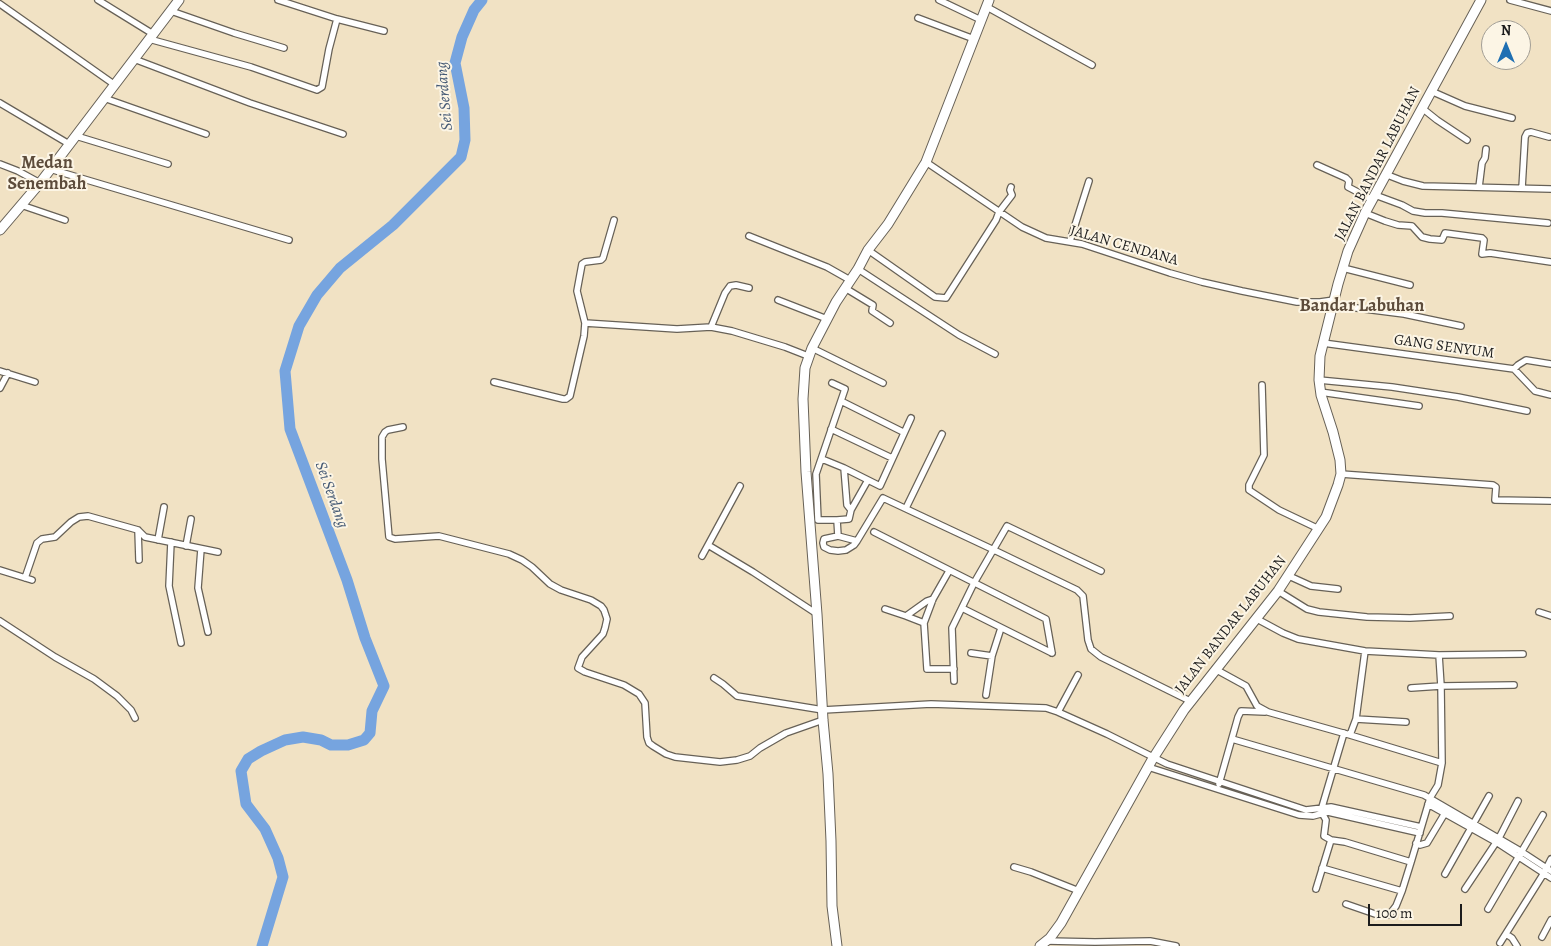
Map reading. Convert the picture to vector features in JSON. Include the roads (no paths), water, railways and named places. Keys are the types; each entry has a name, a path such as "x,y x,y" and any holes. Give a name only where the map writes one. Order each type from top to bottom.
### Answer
{"main road":[{"path":"0,230 40,183 179,0"},
{"name":"JALAN BANDAR LABUHAN","path":"1044,943 1062,923 1148,767 1190,701 1257,619 1289,576 1319,529 1332,504 1341,474 1338,450 1320,392 1320,356 1343,268 1348,251 1365,213 1480,0"},
{"path":"837,946 832,906 830,809 823,720 818,614 806,472 803,399 804,374 810,352 827,319 868,250 888,224 926,162 988,3"}],"street":[{"path":"98,0 151,36 317,90 322,87 337,19"},
{"path":"278,0 337,19 384,31"},
{"path":"939,0 981,20"},
{"path":"1510,0 1551,11"},
{"path":"988,3 1092,65"},
{"path":"0,4 115,85"},
{"path":"170,10 234,33 284,48"},
{"path":"918,18 974,39"},
{"path":"134,59 250,103 343,134"},
{"path":"1431,91 1465,106 1512,118"},
{"path":"104,98 206,134"},
{"path":"0,103 69,144"},
{"path":"1422,108 1466,140"},
{"path":"1522,188 1523,155 1527,133 1537,133 1549,137"},
{"path":"76,136 168,164"},
{"path":"1480,186 1482,162 1486,149"},
{"name":"JALAN CENDANA","path":"926,162 1022,227 1046,238 1082,244 1186,277 1242,291 1297,302 1334,303 1404,314 1461,326"},
{"path":"0,164 40,183"},
{"path":"1317,165 1346,178 1348,187 1374,198 1402,205 1413,211 1548,224"},
{"path":"50,169 289,240"},
{"path":"1386,174 1423,186 1551,189"},
{"path":"1070,241 1089,181"},
{"path":"868,250 935,297 946,298 1012,195 1011,187"},
{"path":"21,205 65,220"},
{"path":"1365,213 1385,222 1412,226 1422,237 1430,239 1442,240 1444,233 1482,238 1484,240 1482,254 1551,262"},
{"path":"494,382 562,399 568,398 584,339 585,323 577,291 582,264 602,258 614,220"},
{"path":"749,236 817,262 850,280"},
{"path":"1343,268 1410,285"},
{"path":"858,269 959,335 995,354"},
{"path":"711,327 725,293 730,286 736,285 749,288"},
{"path":"845,288 873,305 872,311 890,324"},
{"path":"778,300 827,319"},
{"path":"585,323 677,329 711,327 810,352 884,383"},
{"name":"GANG SENYUM","path":"1324,343 1514,370"},
{"path":"1551,364 1526,360 1514,370 1535,391 1551,395"},
{"path":"0,371 35,382"},
{"path":"0,388 8,374"},
{"path":"1319,380 1392,387 1458,397 1527,411"},
{"path":"832,383 845,389 816,474 818,520 850,518 844,468"},
{"path":"1262,385 1264,455 1249,485 1249,490 1279,510 1319,529"},
{"path":"1320,392 1419,406"},
{"path":"841,401 903,432"},
{"path":"822,458 880,486 911,418"},
{"path":"404,428 388,430 382,438 389,537 395,539 439,536 509,554 522,560 550,584 561,590 591,600 600,606 604,610 607,619 603,634 582,657 578,668 624,685 639,694 645,703 647,737 653,746 675,757 720,762 738,760 750,756 786,732 823,720"},
{"path":"831,428 892,458"},
{"path":"906,508 942,434"},
{"path":"1341,474 1493,485 1496,487 1495,500 1551,501"},
{"path":"850,510 868,480"},
{"path":"702,556 740,486"},
{"path":"812,544 830,550 846,550 854,545 883,498 1077,590 1083,596 1088,640 1091,649 1101,657 1190,701"},
{"path":"158,540 164,507"},
{"path":"25,578 37,543 42,539 55,537 79,517 88,516 138,530 145,537 218,552"},
{"path":"186,546 191,519"},
{"path":"837,520 838,536"},
{"path":"954,681 952,628 974,583 1007,526 1101,571"},
{"path":"138,530 139,560"},
{"path":"874,532 1046,619 1052,653 962,608"},
{"path":"812,544 838,536 857,541"},
{"path":"824,539 824,547"},
{"path":"171,542 169,586 181,643"},
{"path":"708,545 818,614"},
{"path":"201,549 198,588 208,632"},
{"path":"0,570 32,580"},
{"path":"949,571 933,599 924,622 926,669 954,669"},
{"path":"1289,576 1308,585 1338,589"},
{"path":"1278,591 1307,609 1319,612 1367,617 1410,618 1450,616"},
{"path":"906,616 927,601 933,599"},
{"path":"885,608 924,622"},
{"path":"1539,612 1551,616"},
{"path":"1257,619 1298,639 1365,651 1439,655 1523,654"},
{"path":"0,621 117,696 131,710 135,718"},
{"path":"986,695 992,656 1001,628"},
{"path":"1365,651 1356,719 1347,734 1334,768 1322,810 1326,820 1324,836 1331,840 1345,842 1411,862"},
{"path":"971,653 992,656"},
{"path":"1346,904 1375,914 1389,915 1396,906 1402,891 1429,801 1438,785 1442,763 1439,655"},
{"path":"1216,669 1246,686 1257,706 1268,712 1442,763"},
{"path":"1058,712 1078,675"},
{"path":"714,678 738,696 824,710 931,704 1046,708 1107,734 1167,764 1219,782 1306,810 1331,810 1421,830"},
{"path":"1411,688 1514,685"},
{"path":"1217,789 1241,711 1268,712"},
{"path":"1356,719 1406,722"},
{"path":"1232,739 1415,792 1498,840 1547,871 1551,878"},
{"path":"1148,767 1299,815 1313,816 1322,810"},
{"path":"1182,777 1185,770"},
{"path":"1444,874 1489,796"},
{"path":"1429,801 1445,813 1472,826"},
{"path":"1465,890 1498,840 1518,801"},
{"path":"1416,844 1427,843 1445,813"},
{"path":"1488,909 1543,815"},
{"path":"1316,889 1331,840"},
{"path":"1500,943 1547,871 1551,859"},
{"path":"1014,867 1079,891"},
{"path":"1322,868 1402,891"},
{"path":"1542,937 1551,920"},
{"path":"1506,934 1512,938 1517,946"},
{"path":"1044,943 1150,941 1176,946"}],"waterway":[{"name":"Sei Serdang","path":"262,946 283,877 278,858 265,829 246,804 241,771 248,759 285,740 303,737 321,740 331,745 348,745 364,740 370,733 372,711 384,686 365,638 347,580 290,429 285,371 299,326 317,295 340,268 393,225 461,157 465,140 464,108 455,63 462,37 474,10 482,0"}],"district":[{"name":"Medan Senembah","path":"47,174"},
{"name":"Bandar Labuhan","path":"1362,307"}]}
